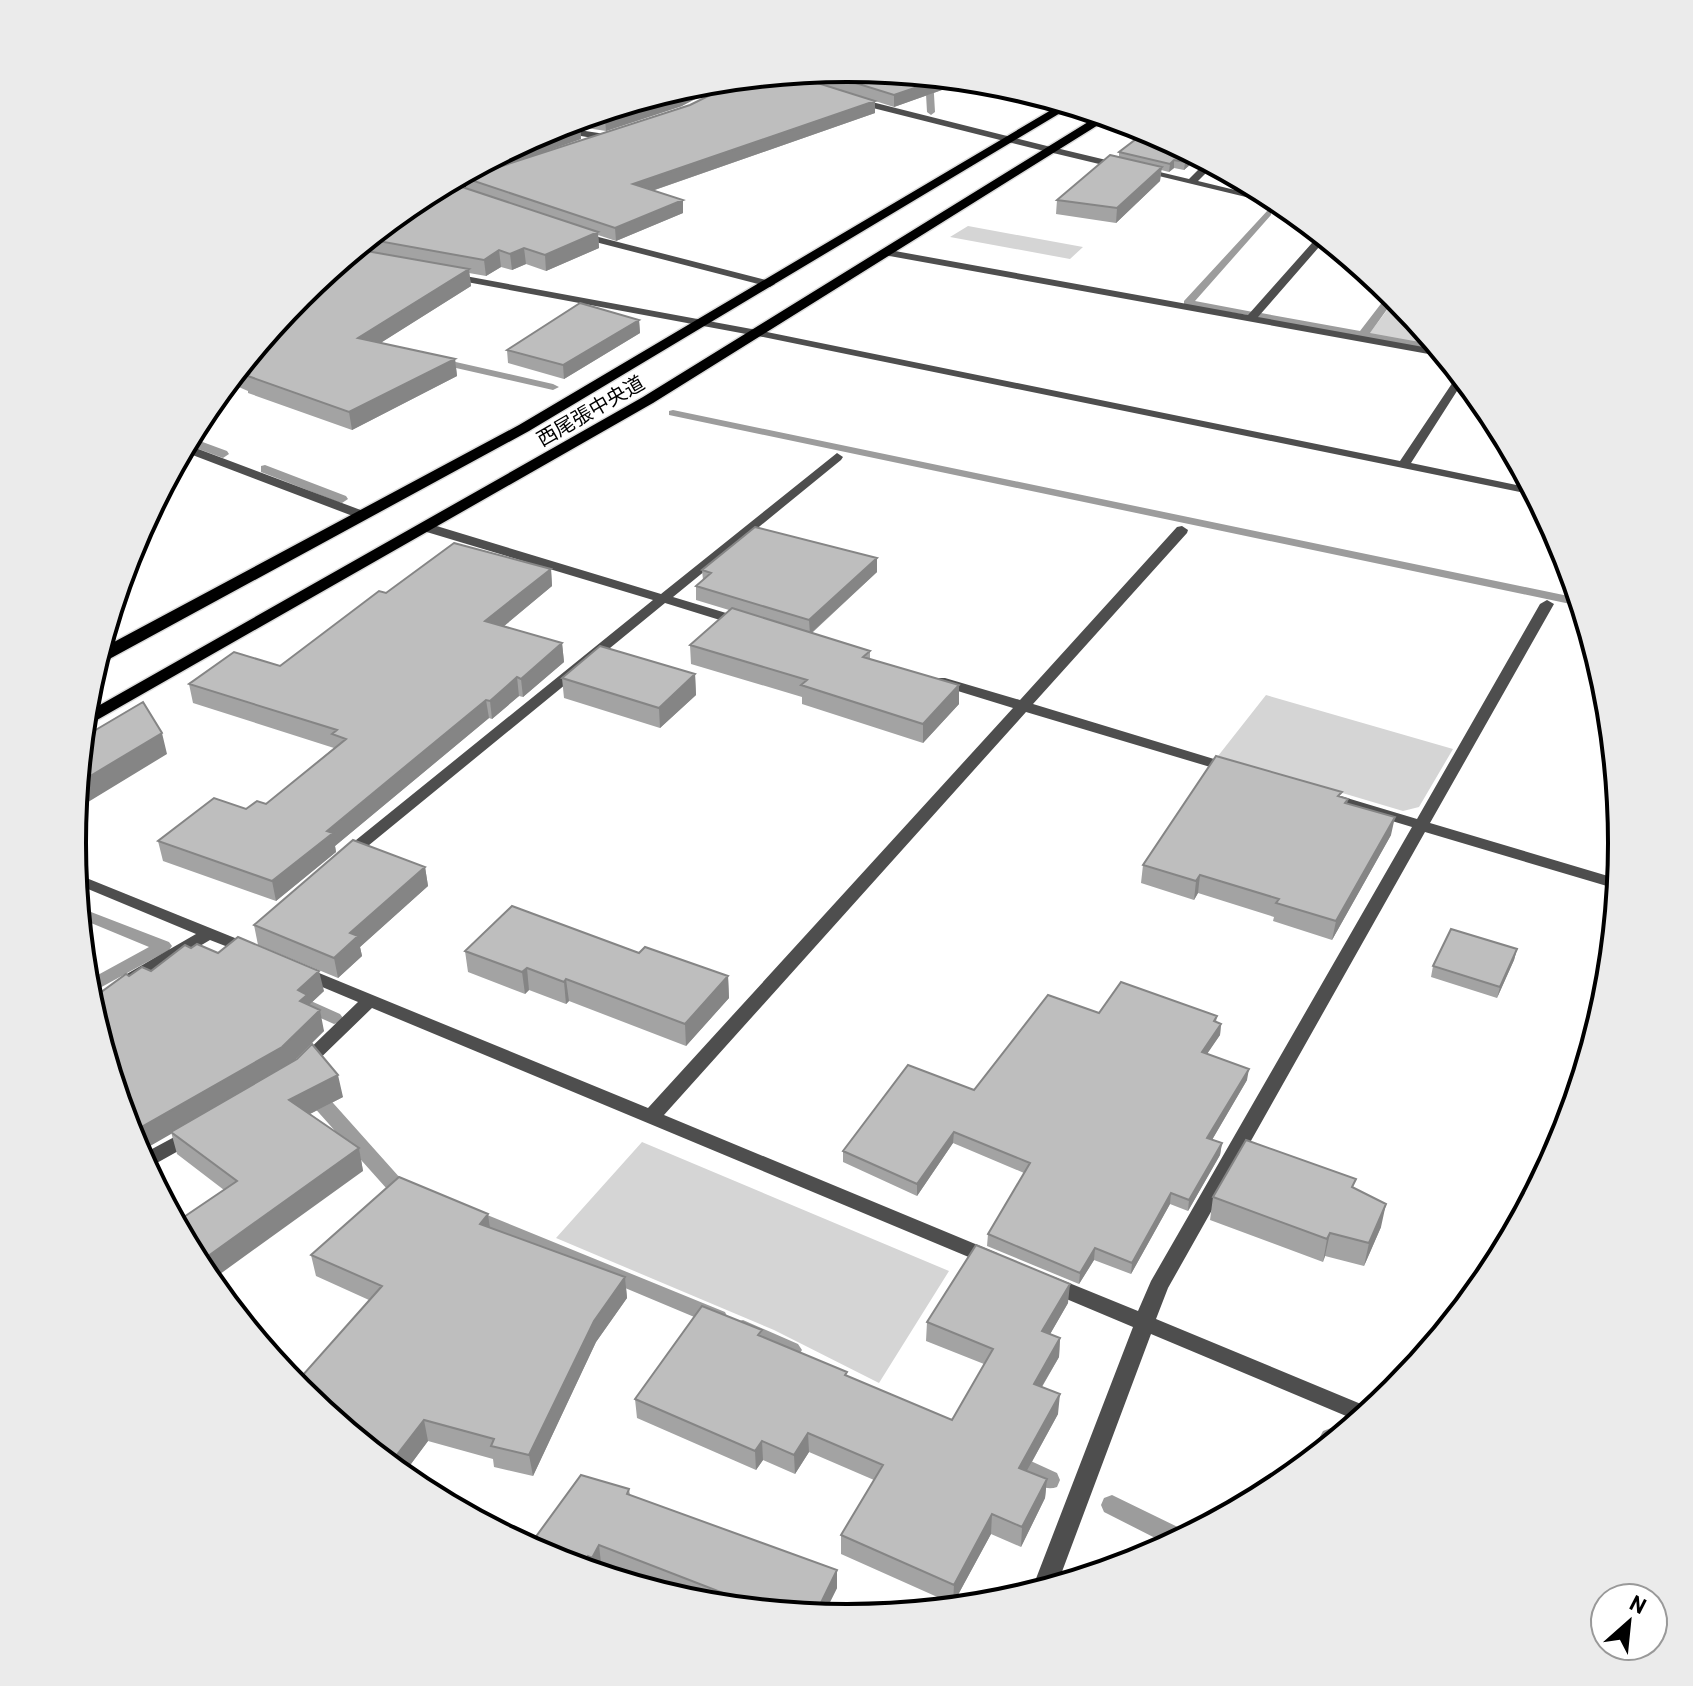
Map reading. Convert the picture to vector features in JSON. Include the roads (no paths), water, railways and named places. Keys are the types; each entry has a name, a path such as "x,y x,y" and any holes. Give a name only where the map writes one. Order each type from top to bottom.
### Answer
{"main road":[{"name":"西尾張中央道","path":"110,652 524,428 1055,112"},
{"name":"西尾張中央道","path":"97,714 757,333 1094,123"},
{"path":"582,144 619,133"},
{"path":"464,185 497,173"}],"street":[{"path":"843,97 884,110 1246,196"},
{"path":"575,132 605,137"},
{"path":"1191,183 1203,171"},
{"path":"452,193 461,196"},
{"path":"570,232 613,246 770,284"},
{"path":"1250,319 1316,244"},
{"path":"884,252 1427,351"},
{"path":"437,274 704,322 1520,489"},
{"path":"1403,466 1454,386"},
{"path":"194,451 362,515"},
{"path":"334,866 837,457"},
{"path":"425,527 753,625"},
{"path":"650,1118 1182,530"},
{"path":"1049,1576 1158,1287 1547,604"},
{"path":"918,675 1252,775"},
{"path":"1314,793 1606,881"},
{"path":"87,883 209,934 243,940 263,956"},
{"path":"116,988 209,934"},
{"path":"290,967 1353,1410"},
{"path":"294,1075 370,1000"},
{"path":"153,1157 213,1122"}],"waterway":[{"path":"930,87 931,112"},
{"path":"1249,314 1188,303 1268,213"},
{"path":"1363,335 1385,305"},
{"path":"1261,316 1363,335"},
{"path":"1363,335 1423,346"},
{"path":"438,361 553,387"},
{"path":"673,413 1568,600"},
{"path":"198,444 223,454"},
{"path":"265,469 342,499"},
{"path":"89,917 163,946 99,982"},
{"path":"302,1003 334,1018"},
{"path":"310,1090 394,1184 411,1191"},
{"path":"470,1215 718,1318"},
{"path":"743,1328 791,1350"},
{"path":"1009,1460 1049,1480"},
{"path":"1112,1505 1168,1533"}]}
